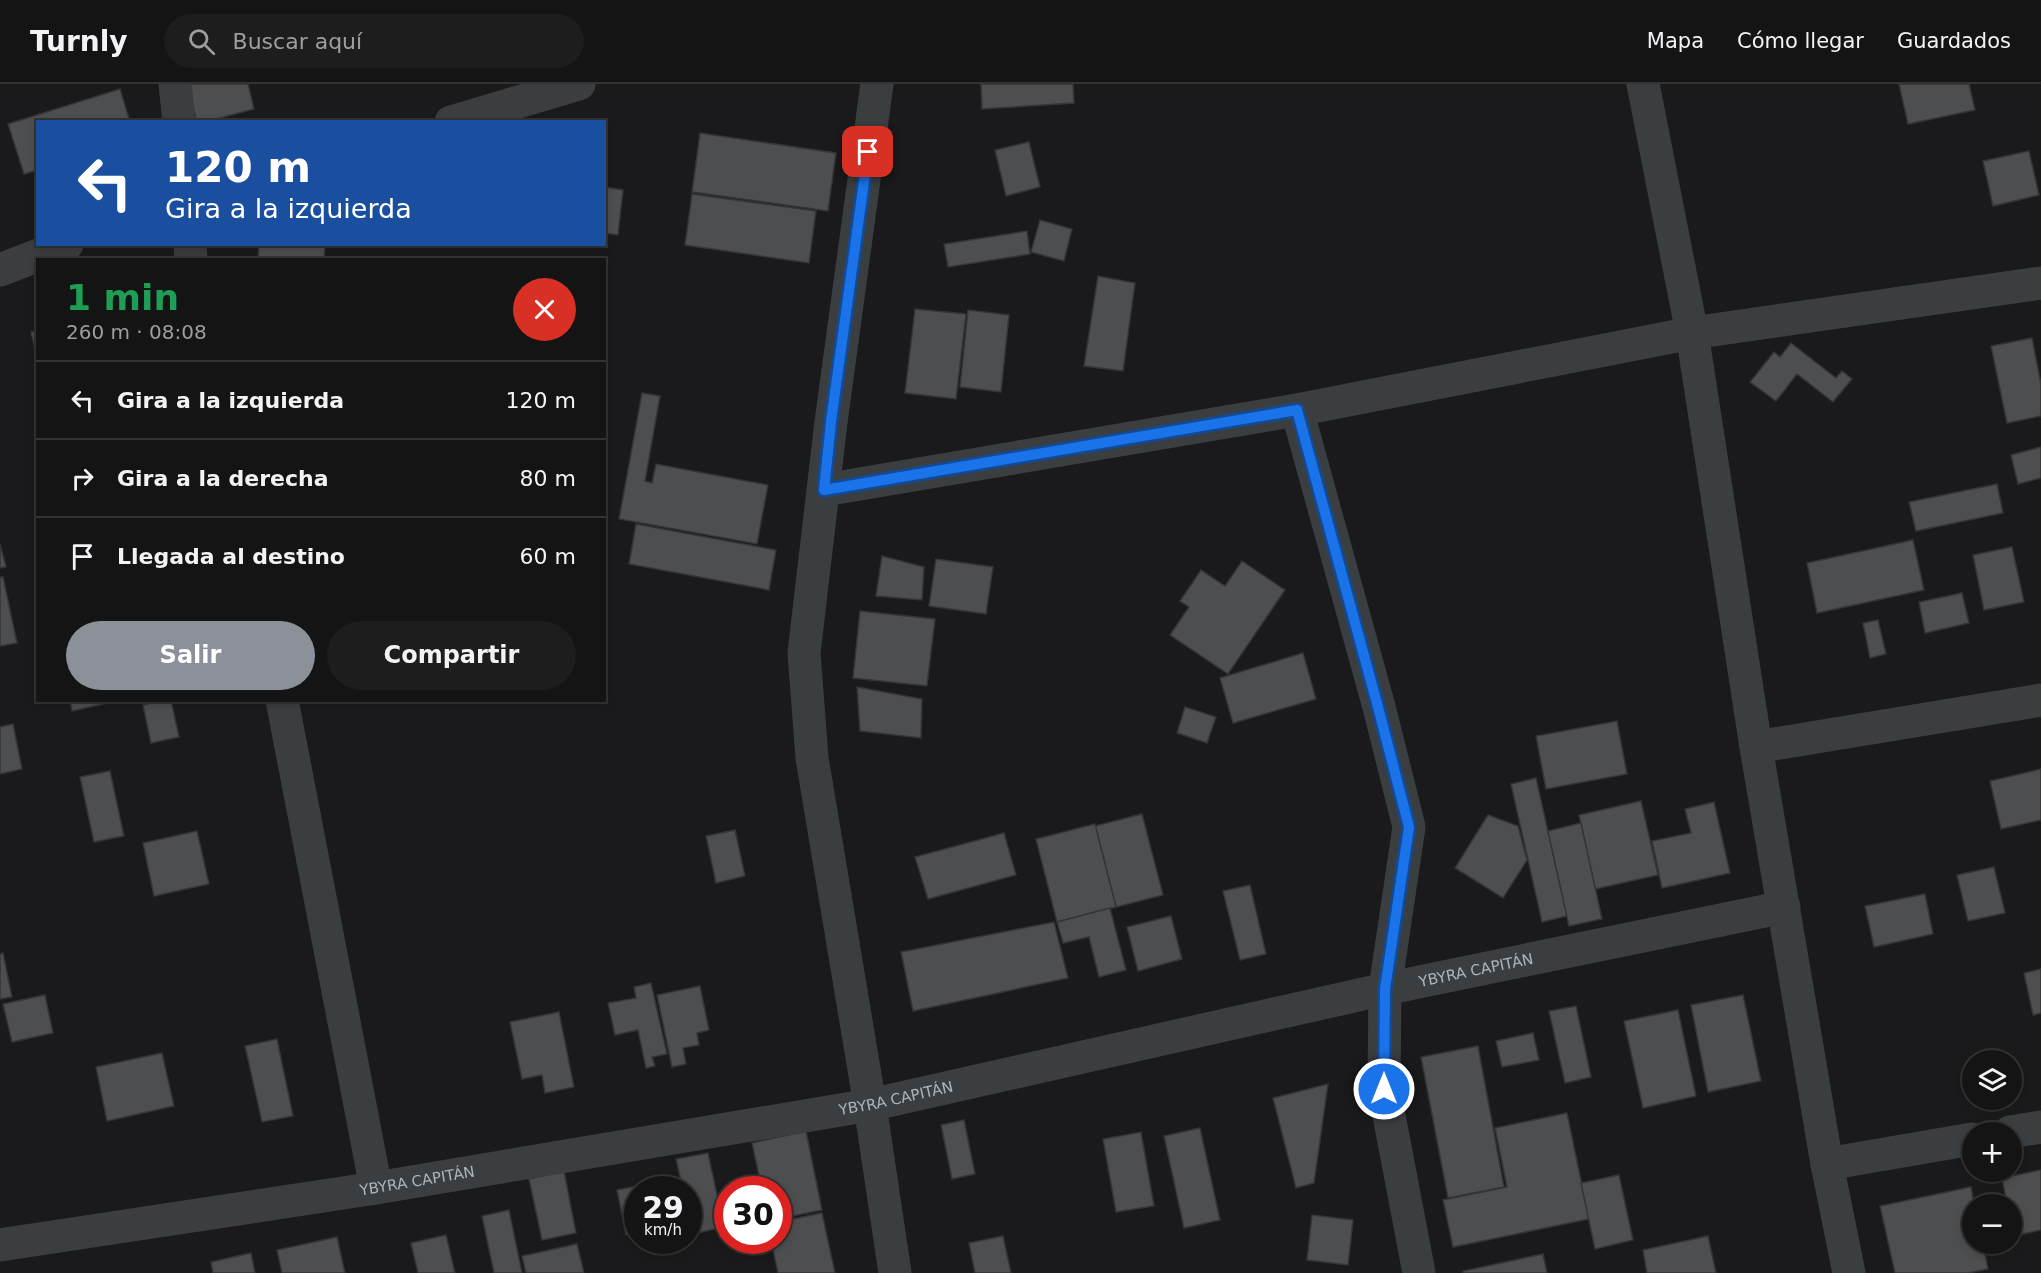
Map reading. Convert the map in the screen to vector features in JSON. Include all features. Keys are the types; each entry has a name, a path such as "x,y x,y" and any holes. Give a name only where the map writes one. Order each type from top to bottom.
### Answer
{"street":[{"path":"175,84 179,120"},
{"path":"458,120 579,84"},
{"path":"877,84 831,422 804,653 811,746 895,1273"},
{"path":"1643,84 1692,333 1756,747 1827,1164 1849,1273"},
{"path":"0,270 62,246"},
{"path":"824,490 1297,410 1692,333 2041,283"},
{"path":"1297,410 1376,695 1409,827 1385,989 1384,1089 1419,1273"},
{"path":"1756,747 2041,700"},
{"path":"282,702 376,1188"},
{"name":"YBYRA CAPITÁN","path":"0,1245 376,1188 870,1105 1385,989 1784,907"},
{"path":"2022,1130 2041,1127"},
{"path":"1827,1164 1962,1141"}],"building":[{"path":"187,84 248,84 254,109 213,120 196,120"},
{"path":"981,84 1073,84 1074,103 982,109"},
{"path":"1899,84 1969,84 1975,110 1908,124"},
{"path":"120,89 129,120 36,120 36,171 24,174 8,124"},
{"path":"700,133 836,153 828,211 692,192"},
{"path":"1029,142 1040,187 1006,196 995,150"},
{"path":"2029,151 2039,195 1993,206 1983,161"},
{"path":"606,187 623,190 618,235 606,233"},
{"path":"692,194 816,211 809,263 685,245"},
{"path":"1040,220 1072,229 1064,261 1031,252"},
{"path":"1027,231 1030,254 948,267 944,244"},
{"path":"259,246 325,246 324,258 258,258"},
{"path":"1098,276 1135,283 1123,371 1084,366"},
{"path":"915,309 966,314 956,399 905,393"},
{"path":"968,310 1009,315 1001,392 960,387"},
{"path":"36,331 36,353 31,332"},
{"path":"2032,338 2041,384 2041,416 2007,423 1991,346"},
{"path":"1791,343 1836,378 1842,371 1852,379 1833,402 1797,374 1776,401 1750,382 1774,352 1780,357"},
{"path":"642,393 660,396 645,481 652,483 656,464 768,485 757,544 619,519"},
{"path":"2041,447 2041,478 2018,484 2011,455"},
{"path":"1997,484 2003,513 1916,531 1909,502"},
{"path":"636,524 776,550 769,590 629,564"},
{"path":"1913,540 1924,590 1817,613 1807,563"},
{"path":"0,544 6,567 0,568"},
{"path":"2012,547 2024,602 1984,610 1973,555"},
{"path":"882,556 924,567 922,600 876,596"},
{"path":"936,559 993,567 986,614 929,606"},
{"path":"1242,561 1285,590 1228,674 1170,635 1189,607 1180,601 1201,570 1225,586"},
{"path":"0,577 3,577 17,643 0,646"},
{"path":"1962,593 1969,623 1925,633 1919,602"},
{"path":"860,611 935,619 927,686 853,678"},
{"path":"1878,620 1886,654 1870,658 1863,623"},
{"path":"1303,653 1316,699 1233,723 1220,678"},
{"path":"857,687 922,699 921,738 860,731"},
{"path":"70,702 112,702 72,711"},
{"path":"171,702 179,737 151,743 143,705"},
{"path":"1185,707 1216,717 1207,743 1177,733"},
{"path":"1617,721 1627,774 1546,789 1536,736"},
{"path":"13,724 22,769 0,774 0,727"},
{"path":"2041,769 2041,820 2001,829 1990,781"},
{"path":"110,771 124,836 94,842 80,777"},
{"path":"1536,778 1567,916 1542,922 1511,784"},
{"path":"1641,801 1658,875 1595,889 1579,815"},
{"path":"1714,802 1730,873 1662,888 1652,841 1691,833 1685,809"},
{"path":"1142,814 1163,895 1116,907 1095,826"},
{"path":"1488,815 1518,826 1527,860 1503,898 1455,868"},
{"path":"1581,823 1602,919 1569,926 1548,831"},
{"path":"1095,824 1116,907 1057,922 1036,839"},
{"path":"735,830 745,876 716,883 706,836"},
{"path":"197,831 209,884 154,896 143,843"},
{"path":"1004,833 1016,875 928,899 915,857"},
{"path":"1994,867 2005,913 1968,921 1957,875"},
{"path":"1250,885 1266,954 1240,960 1223,891"},
{"path":"1925,894 1933,934 1874,947 1865,906"},
{"path":"1110,908 1126,970 1099,977 1089,937 1063,943 1057,922"},
{"path":"1171,916 1182,959 1138,971 1127,927"},
{"path":"1054,922 1068,978 913,1011 901,952"},
{"path":"3,953 12,997 0,999 0,954"},
{"path":"2041,969 2041,1013 2033,1015 2024,973"},
{"path":"651,983 667,1054 652,1057 655,1066 646,1068 638,1030 615,1035 608,1003 636,998 634,987"},
{"path":"700,986 709,1030 697,1033 699,1045 683,1048 686,1064 672,1067 657,995"},
{"path":"45,995 53,1033 12,1042 3,1004"},
{"path":"1743,995 1761,1081 1708,1092 1691,1005"},
{"path":"1576,1006 1591,1077 1565,1083 1549,1011"},
{"path":"1678,1010 1696,1096 1643,1108 1624,1021"},
{"path":"559,1012 574,1087 545,1093 542,1075 522,1079 510,1022"},
{"path":"1533,1033 1539,1060 1502,1067 1496,1041"},
{"path":"277,1039 293,1116 262,1122 245,1046"},
{"path":"1478,1046 1504,1187 1448,1198 1421,1057"},
{"path":"162,1053 174,1106 107,1121 96,1067"},
{"path":"1328,1084 1314,1183 1296,1188 1273,1098"},
{"path":"1567,1113 1589,1219 1453,1247 1443,1200 1507,1187 1495,1128"},
{"path":"964,1120 975,1174 952,1179 941,1125"},
{"path":"1200,1128 1220,1220 1184,1228 1164,1136"},
{"path":"806,1131 822,1210 792,1216 792,1176 759,1176 752,1143"},
{"path":"1141,1132 1154,1206 1116,1212 1103,1139"},
{"path":"708,1153 714,1181 714,1229 702,1232 702,1176 680,1176 676,1159"},
{"path":"2041,1170 2041,1230 2022,1234 2022,1194 2005,1194 2003,1182 2022,1182 2022,1174"},
{"path":"564,1171 576,1233 542,1240 529,1179"},
{"path":"1619,1175 1633,1240 1595,1249 1581,1183"},
{"path":"1971,1187 1972,1194 1962,1194 1962,1254 1985,1254 1988,1269 1968,1273 1895,1273 1880,1206"},
{"path":"624,1189 624,1225 617,1190"},
{"path":"509,1210 522,1273 494,1273 482,1216"},
{"path":"822,1213 835,1273 778,1273 774,1254 792,1254 792,1219"},
{"path":"1312,1215 1353,1220 1348,1265 1307,1260"},
{"path":"446,1235 455,1273 418,1273 411,1243"},
{"path":"1003,1236 1011,1273 975,1273 969,1243"},
{"path":"1708,1236 1716,1273 1647,1273 1643,1250"},
{"path":"337,1237 345,1273 282,1273 277,1250"},
{"path":"577,1244 584,1273 526,1273 522,1256"},
{"path":"251,1253 255,1273 213,1273 211,1262"},
{"path":"1543,1254 1547,1273 1463,1273 1463,1271"}],"route":[{"path":"868,152 831,422 824,490 1297,410 1409,827 1385,989 1384,1089"}]}
